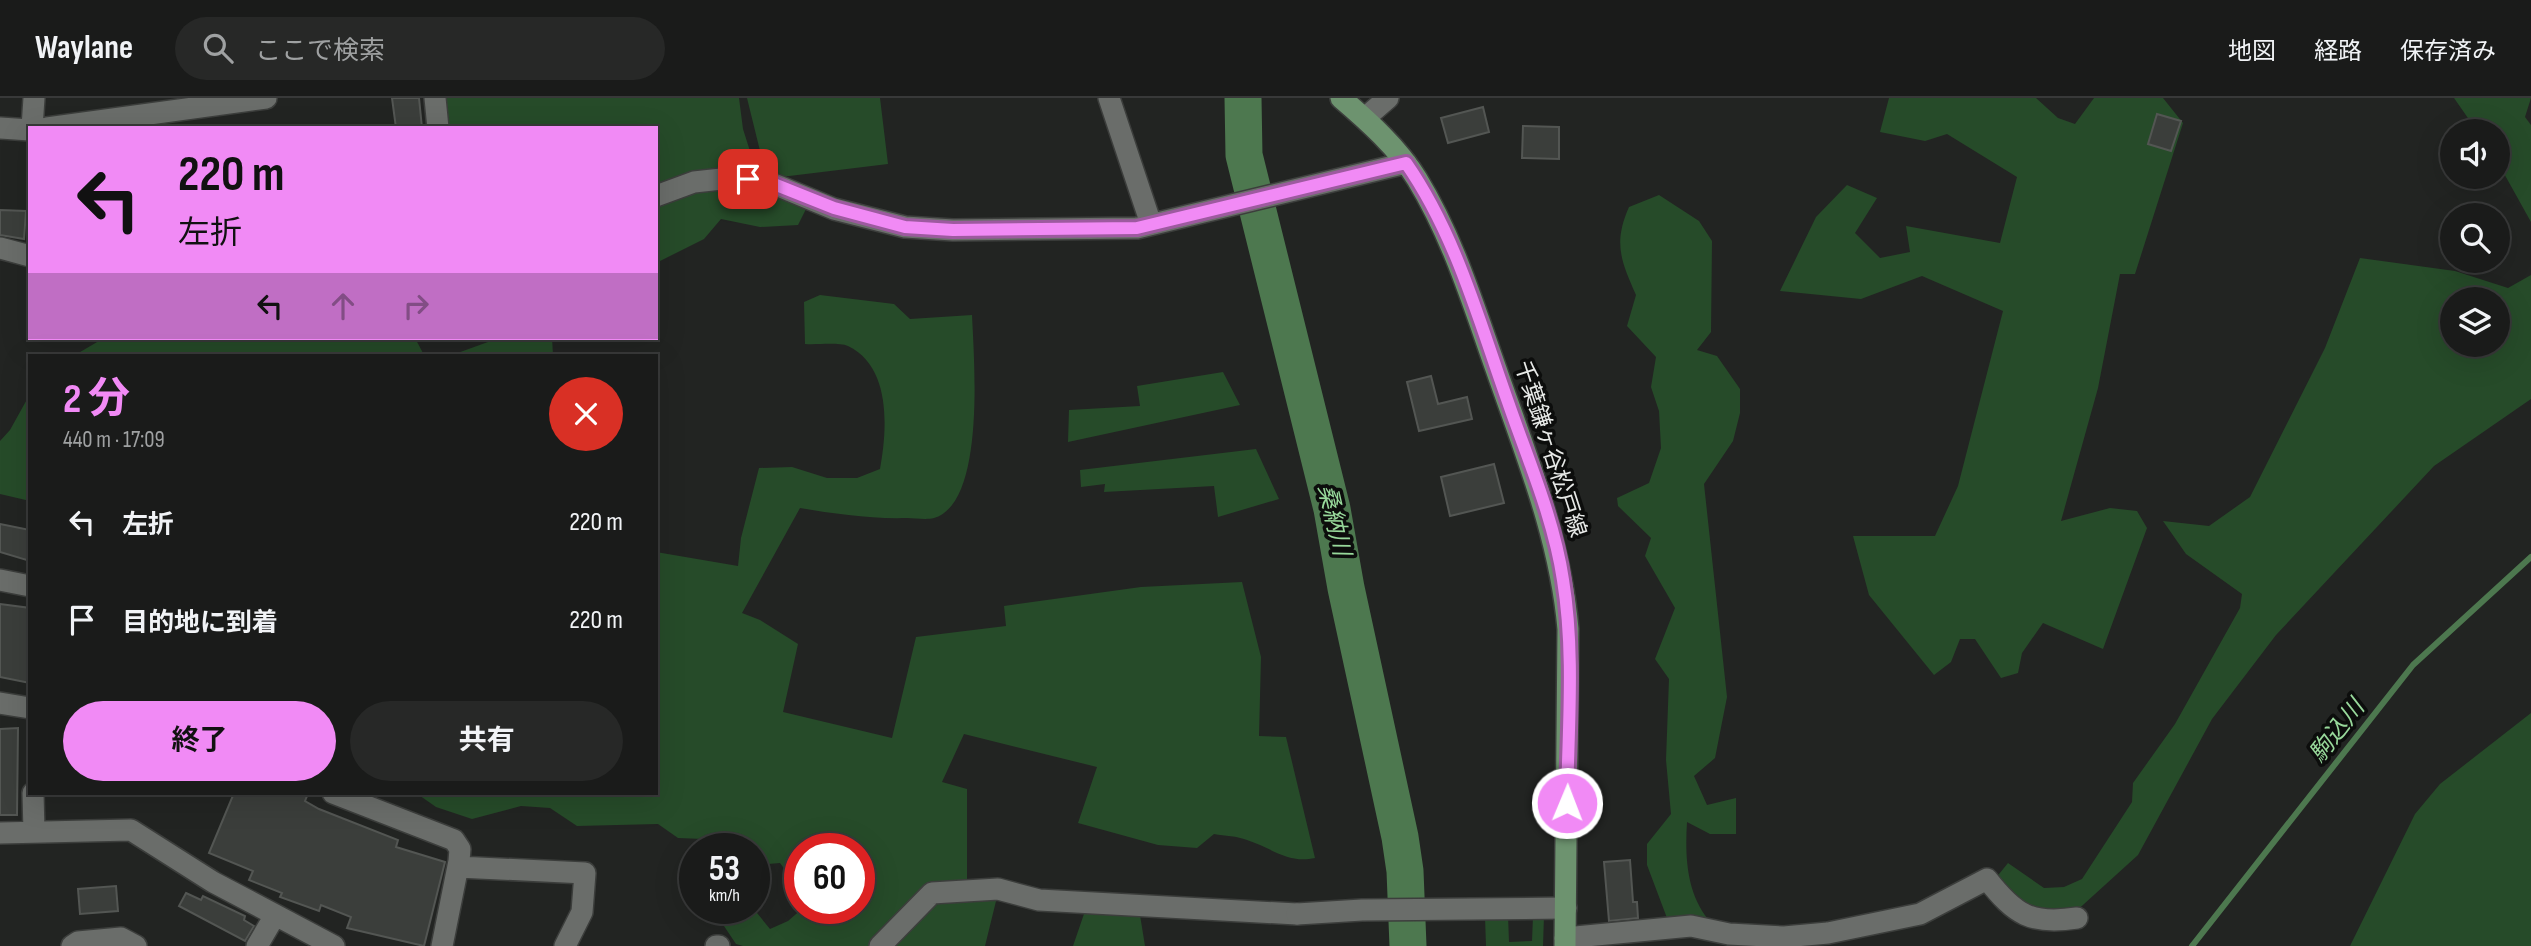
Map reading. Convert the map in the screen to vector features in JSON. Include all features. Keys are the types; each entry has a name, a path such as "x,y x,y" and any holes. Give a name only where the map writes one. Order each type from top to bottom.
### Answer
{"main road":[{"name":"千葉鎌ヶ谷松戸線","path":"1340,98 1365,118 1406,163 1436,214 1456,257 1550,522 1563,580 1569,698 1565,942"}],"street":[{"path":"31,126 34,98"},
{"path":"62,126 266,98"},
{"path":"435,98 438,126"},
{"path":"1109,98 1151,224"},
{"path":"1365,118 1388,98"},
{"path":"0,128 28,129"},
{"path":"658,195 694,182 731,178 764,180 834,208 905,227 953,230 1137,228 1406,163"},
{"path":"0,248 28,255"},
{"path":"0,580 28,586"},
{"path":"0,703 28,708"},
{"path":"33,795 34,832"},
{"path":"338,795 454,840 460,849 458,867 442,946"},
{"path":"0,834 131,830 275,917 334,946"},
{"path":"458,867 585,873 582,912 565,946"},
{"path":"1565,942 1691,926 1729,934 1784,937 1828,933 1920,914 1987,879 2007,905 2046,922 2077,918"},
{"path":"880,946 932,893 998,889 1039,900 1297,914 1362,910 1566,908"},
{"path":"257,946 275,917"},
{"path":"72,946 78,942 121,938 136,946"}],"green space":[{"path":"444,98 739,98 743,129 756,170 658,194 658,126 447,126"},
{"path":"747,98 880,98 888,164 781,177 763,163"},
{"path":"1889,98 2036,98 2058,118 2075,124 2094,98 2163,98 2183,123 2135,274 2120,274 2098,388 2061,521 2110,508 2137,511 2147,528 2103,649 2043,623 2022,653 2018,673 2001,678 1975,639 1960,639 1951,662 1934,675 1869,595 1853,536 1935,536 1958,486 2003,311 1922,276 1861,299 1780,291 1816,217 1847,185 1877,198 1855,233 1880,258 1910,252 1906,226 2000,243 2017,177 1947,134 1925,141 1880,132"},
{"path":"2454,98 2531,98 2525,117 2531,125 2531,222 2510,184 2510,119 2469,119"},
{"path":"759,183 794,198 806,209 798,225 760,227 721,219 704,239 658,262 658,200 695,187"},
{"path":"1659,195 1699,221 1712,241 1711,332 1697,350 1717,356 1740,389 1740,413 1733,441 1704,484 1727,697 1715,758 1694,776 1707,805 1736,798 1736,834 1710,834 1687,822 1688,873 1695,897 1708,919 1667,918 1647,865 1647,844 1671,814 1666,760 1669,679 1655,659 1675,608 1645,556 1651,538 1618,506 1617,498 1649,483 1661,448 1659,411 1651,387 1656,357 1627,326 1636,295 1626,272 1620,242 1629,207"},
{"path":"2360,258 2440,269 2440,273 2461,273 2505,287 2440,287 2440,357 2510,357 2510,287 2531,275 2531,399 2434,466 2276,635 2212,719 2138,855 2073,914 2046,918 2009,899 1995,879 2008,863 2044,888 2064,887 2082,879 2132,802 2133,783 2175,724 2240,608 2242,594 2186,554 2163,521 2209,526 2250,497 2325,348"},
{"path":"820,295 894,304 910,319 972,315 975,394 969,459 962,486 951,507 934,518 924,519 866,517 800,508 742,613 760,620 798,644 783,712 892,738 916,637 1006,626 1004,606 1141,587 1242,582 1261,657 1259,736 1286,737 1315,858 1296,859 1243,839 1214,834 1197,848 1158,845 1078,823 1097,767 964,734 942,782 967,789 967,886 925,890 871,946 743,946 736,944 724,926 766,924 770,929 784,923 875,924 875,833 784,833 784,868 780,863 770,864 770,833 679,833 678,838 658,824 577,826 550,808 521,806 472,819 436,807 419,795 658,795 658,552 738,566 741,538 759,468 792,467 827,478 857,478 880,469 885,419 879,384 873,369 862,356 848,346 805,344 804,302"},
{"path":"101,340 416,340 423,354 77,354"},
{"path":"493,340 552,340 553,354 455,354"},
{"path":"1223,372 1240,405 1068,442 1069,410 1140,406 1137,386"},
{"path":"28,398 28,501 0,494 0,441 10,430"},
{"path":"1256,449 1279,499 1218,517 1214,486 1104,492 1105,484 1081,487 1080,470"},
{"path":"2531,713 2531,946 2350,946 2415,814 2440,784"},
{"path":"998,893 985,946 887,946 934,898"},
{"path":"1085,911 1140,915 1145,946 1073,946"},
{"path":"1508,915 1509,942 1532,941 1533,916 1544,916 1543,946 1486,946 1485,917"}],"building":[{"path":"392,98 419,98 422,126 396,126"},
{"path":"1483,107 1489,132 1448,143 1441,118"},
{"path":"2157,114 2181,121 2171,151 2148,144"},
{"path":"1523,126 1559,127 1559,159 1522,158"},
{"path":"0,210 26,211 24,239 0,235"},
{"path":"1431,376 1438,404 1467,397 1472,419 1419,431 1407,382"},
{"path":"1494,464 1504,503 1450,516 1441,477"},
{"path":"0,524 28,530 28,560 0,552"},
{"path":"0,604 28,608 28,683 0,677"},
{"path":"18,728 17,815 0,815 0,729"},
{"path":"233,795 304,795 307,796 305,801 319,809 398,840 396,847 445,862 424,946 347,928 351,917 321,905 319,911 280,897 282,893 249,880 253,871 209,853"},
{"path":"1630,860 1633,902 1637,902 1638,918 1609,921 1604,862"},
{"path":"116,886 118,911 80,914 78,889"},
{"path":"186,893 201,900 203,896 245,916 244,920 254,926 245,941 179,906"}],"waterway":[{"name":"桑納川","path":"1243,98 1244,155 1332,509 1346,588 1400,837 1405,871 1408,946"},
{"name":"駒込川","path":"2192,946 2413,665 2531,557"}],"route":[{"path":"748,179 764,180 834,208 905,227 953,230 1137,228 1406,163 1436,214 1456,257 1550,522 1563,580 1568,629 1567,803"}]}
